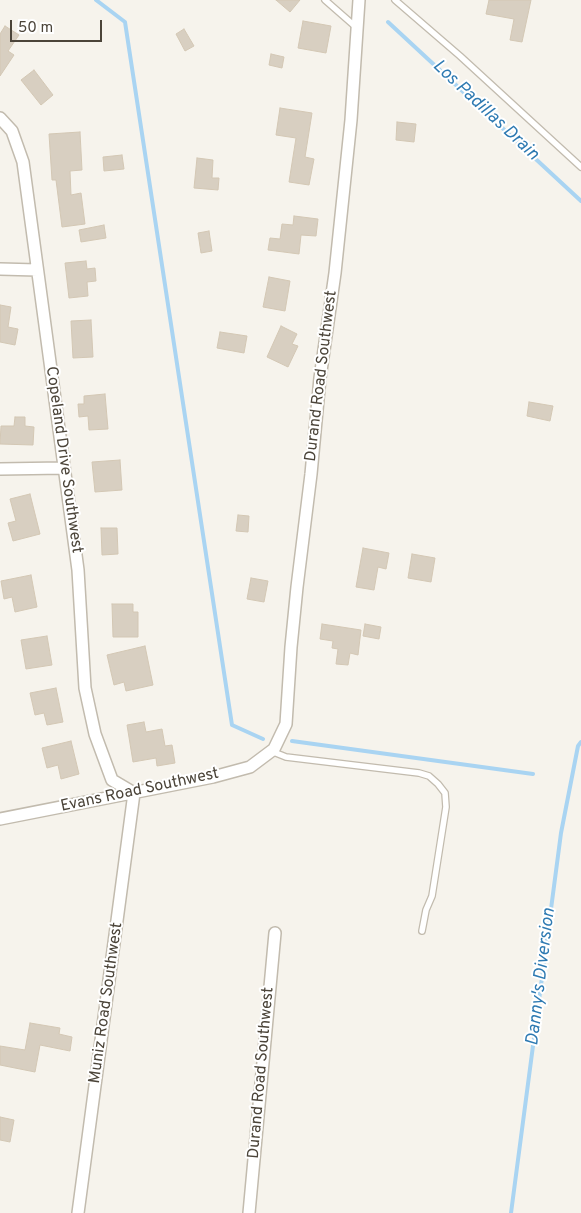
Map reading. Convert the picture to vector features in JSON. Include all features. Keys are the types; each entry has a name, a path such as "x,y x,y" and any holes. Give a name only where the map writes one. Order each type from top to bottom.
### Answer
{"street":[{"name":"Durand Road Southwest","path":"273,750 286,724 297,587 311,474 320,378 335,273 350,129 359,0"},
{"name":"Copeland Drive Southwest","path":"0,118 12,131 23,162 78,570 82,656 87,697 95,734 112,780 134,793"},
{"path":"0,269 37,270"},
{"path":"0,469 64,468"},
{"name":"Evans Road Southwest","path":"0,820 213,777 250,767 273,750"},
{"name":"Muniz Road Southwest","path":"78,1213 134,793"},
{"name":"Durand Road Southwest","path":"249,1213 275,933"}],"lane":[{"path":"325,0 356,28"},
{"path":"395,0 460,56 581,168"},
{"path":"273,750 286,757 420,773 429,776 438,784 446,794 446,807 432,896 426,910 422,931"}],"building":[{"path":"276,0 300,0 290,12"},
{"path":"489,0 531,0 522,42 510,40 514,19 486,14"},
{"path":"303,21 331,26 326,53 298,48"},
{"path":"5,26 19,35 8,51 14,55 0,76 0,34"},
{"path":"184,29 194,46 185,51 176,34"},
{"path":"271,54 284,57 282,68 269,65"},
{"path":"34,70 53,95 41,105 21,80"},
{"path":"280,108 312,113 305,157 314,159 309,185 289,182 296,138 276,135"},
{"path":"397,122 416,124 414,142 396,140"},
{"path":"80,132 82,170 70,171 71,195 81,193 85,224 62,227 56,180 52,180 49,134"},
{"path":"122,155 124,169 104,171 103,157"},
{"path":"197,158 213,160 212,178 219,178 218,190 194,188"},
{"path":"294,216 318,219 316,236 301,235 299,254 268,250 270,238 280,239 282,224 293,225"},
{"path":"104,225 106,238 81,242 79,230"},
{"path":"209,231 212,251 201,253 198,233"},
{"path":"86,261 87,269 95,268 96,281 87,282 88,296 69,298 65,263"},
{"path":"269,277 290,281 285,311 263,307"},
{"path":"0,305 11,307 8,327 18,329 15,345 0,342"},
{"path":"91,320 93,357 73,358 71,321"},
{"path":"281,326 297,334 292,344 298,346 288,367 267,357"},
{"path":"220,332 247,336 244,353 217,348"},
{"path":"105,394 108,429 89,430 88,416 79,417 78,404 84,404 84,396"},
{"path":"529,402 553,406 550,421 527,416"},
{"path":"15,417 25,417 25,426 34,427 33,445 0,444 1,426 14,426"},
{"path":"120,460 122,490 95,492 92,462"},
{"path":"30,494 40,534 13,541 8,523 16,521 10,499"},
{"path":"238,515 249,516 248,532 236,531"},
{"path":"101,528 117,528 118,554 102,555"},
{"path":"363,548 389,553 386,569 378,567 374,590 356,587"},
{"path":"412,554 435,558 431,582 408,578"},
{"path":"31,575 37,607 15,612 12,597 4,599 1,581"},
{"path":"251,578 268,581 264,602 247,599"},
{"path":"112,604 133,604 133,612 138,612 138,637 113,637"},
{"path":"322,624 361,630 358,655 350,653 348,665 336,664 338,649 332,648 333,641 320,639"},
{"path":"365,624 381,627 379,639 363,636"},
{"path":"47,636 52,665 26,669 21,640"},
{"path":"145,646 153,685 126,691 124,682 114,685 107,655"},
{"path":"56,688 63,722 47,725 44,713 35,715 30,693"},
{"path":"144,722 146,732 162,729 165,746 172,745 175,763 157,766 156,758 133,762 127,725"},
{"path":"71,741 79,774 61,779 58,765 47,768 42,748"},
{"path":"30,1023 60,1028 59,1034 72,1037 70,1051 40,1045 35,1072 0,1065 0,1046 25,1050"},
{"path":"0,1117 14,1120 10,1142 0,1140"}],"waterway":[{"path":"96,0 125,22 232,725 263,739"},
{"name":"Los Padillas Drain","path":"388,22 581,201"},
{"path":"292,741 533,774"},
{"name":"Danny's Diversion","path":"511,1213 561,833 578,746 581,742"}]}
